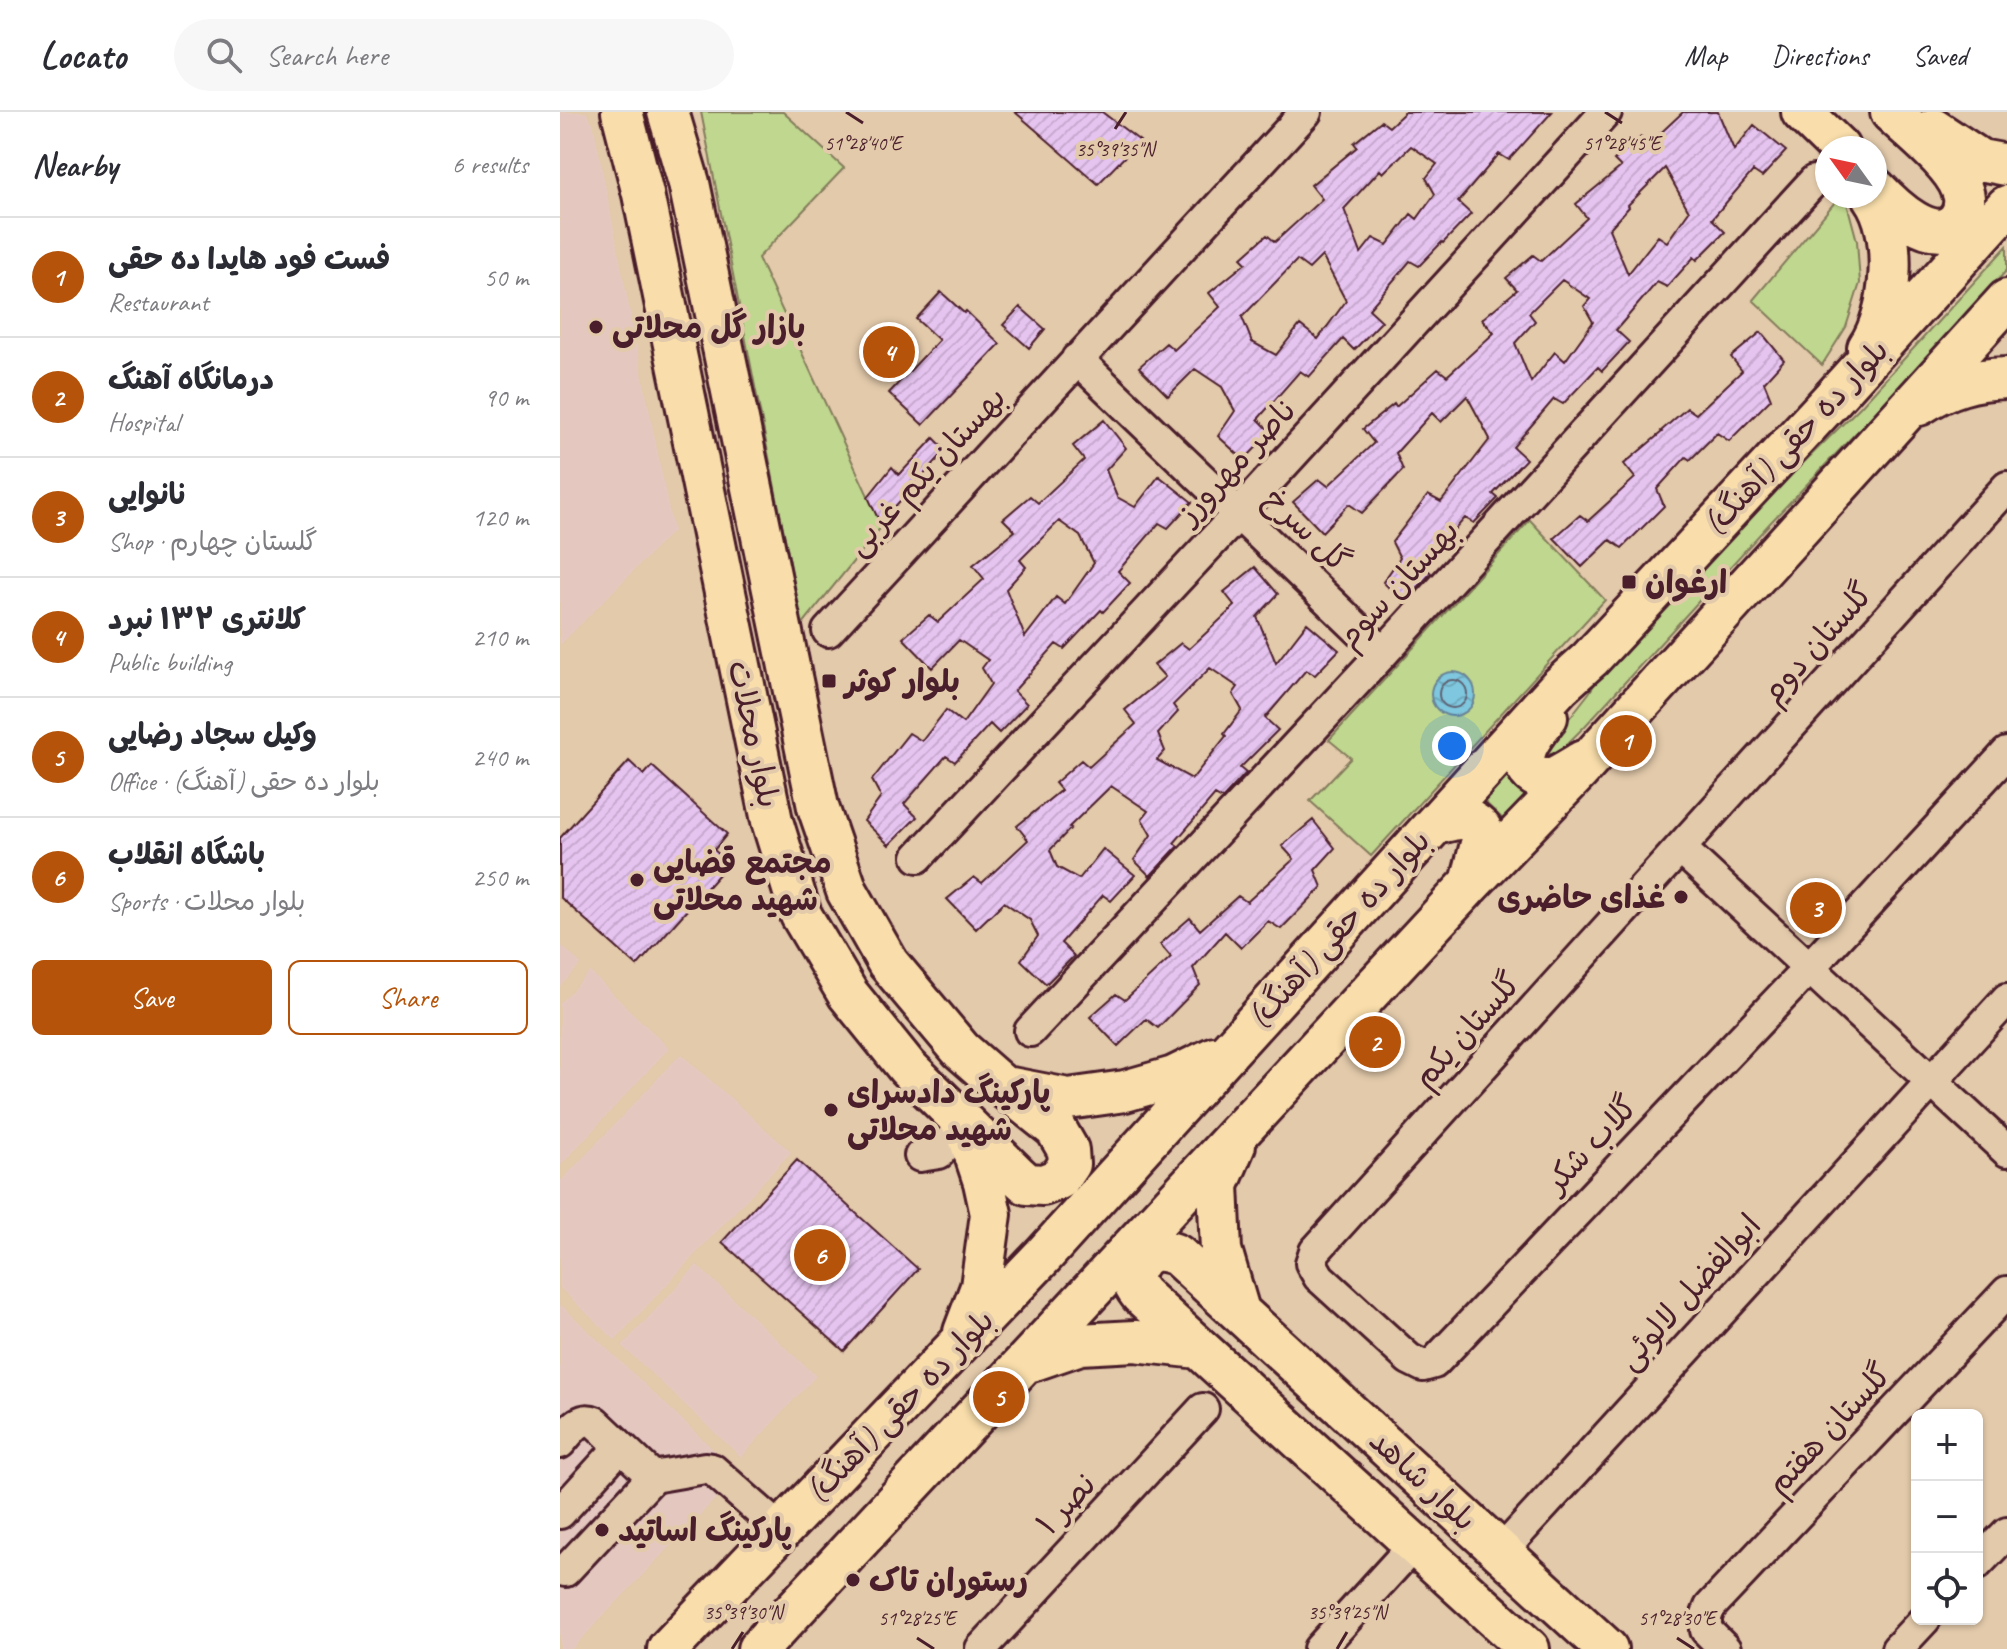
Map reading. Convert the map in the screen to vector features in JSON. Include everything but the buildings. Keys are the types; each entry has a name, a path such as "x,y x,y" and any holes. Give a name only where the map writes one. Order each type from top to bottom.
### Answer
{"main road":[{"name":"بلوار محلات","path":"622,112 643,194 772,821 801,915 848,994 907,1067 964,1124 984,1182 991,1214 981,1287 958,1345"},
{"name":"بلوار محلات","path":"668,112 689,183 818,807 847,891 888,963 961,1050 1001,1085 1068,1099 1125,1091 1174,1077 1230,1050"},
{"path":"1802,112 1827,136"},
{"path":"1887,201 1913,222 1940,229 1952,225 1961,217 1964,206 1963,191 1951,169 1891,112"},
{"path":"1906,112 1980,160 2007,165"},
{"name":"بلوار ده حقی (آهنگ)","path":"668,1649 1043,1256 1559,687 1590,659 2007,206"},
{"path":"1834,397 1871,344 1887,301 1890,251 1880,208"},
{"name":"بلوار ده حقی (آهنگ)","path":"758,1649 1592,757 2007,300"},
{"path":"1899,418 1938,393 1980,379 2007,378"},
{"path":"1590,659 1527,744 1524,758 1527,770 1536,777 1548,779 1592,757"},
{"path":"1435,824 1465,818 1481,829 1482,840 1471,883"},
{"path":"964,1124 1027,1184 1043,1185 1059,1179 1069,1164 1068,1150 1056,1129 1001,1085"},
{"path":"1239,1311 1221,1250 1218,1185 1241,1130"},
{"name":"بلوار شاهد","path":"1529,1649 1141,1295 1133,1283 1134,1269 1142,1259 1151,1252 1164,1251 1177,1255 1607,1649"},
{"path":"1024,1364 1080,1344 1135,1341 1199,1348"}],"street":[{"name":"بهستان یکم غربی","path":"828,631 1306,112"},
{"name":"ناصر مهرورز","path":"918,857 1606,112"},
{"name":"بهستان سوم","path":"1030,1031 1383,653 1814,181"},
{"name":"گل سرخ","path":"1077,359 1383,653"},
{"name":"گلستان دوم","path":"1680,848 2007,487"},
{"name":"گلاب شکر","path":"1423,1366 1434,1363 1809,968 2007,753"},
{"path":"1680,848 2007,1151"},
{"name":"گلستان یکم","path":"1423,1366 1409,1359 1319,1277 1311,1263 1315,1251 1680,848"},
{"name":"ابوالفضل لالوئی","path":"1501,1552 2007,999"},
{"path":"920,1156 939,1153 964,1124"},
{"name":"گلستان هفتم","path":"1725,1649 1706,1630 1710,1607 2007,1292"},
{"name":"نصر ۱","path":"981,1649 1203,1409"},
{"path":"560,1443 580,1422 590,1420 653,1477"},
{"path":"560,1513 620,1447"},
{"path":"565,1571 653,1477 712,1469 781,1530"},
{"path":"1983,1558 2007,1533"},
{"path":"1319,1649 1402,1558"},
{"path":"1897,1649 1919,1625"}],"shaded area":[{"name":"بازار گل محلاتی","path":"560,112 586,112 593,123 673,531 560,645"},
{"path":"560,944 581,964 560,987"},
{"path":"590,972 669,1048 560,1166 560,1003"},
{"path":"681,1054 791,1152 615,1340 560,1288 560,1182"},
{"path":"697,1265 816,1376 741,1457 622,1346"},
{"path":"560,1304 739,1474 572,1649 560,1649"}],"green space":[{"path":"701,112 783,112 844,168 758,258 882,526 802,625"},
{"path":"1830,208 1848,208 1857,241 1860,283 1846,327 1822,365 1753,300"},
{"path":"2007,246 2007,270 1553,758 1546,748 1589,693 1612,657 1860,407"},
{"path":"1530,520 1605,600 1371,856 1310,801 1351,758 1329,740"},
{"path":"1512,755 1532,791 1506,822 1486,803 1468,802"}],"water":[{"path":"1453,672 1468,679 1475,694 1468,709 1453,716 1438,709 1431,694 1438,679"}],"place":[{"name":"بازار گل محلاتی","path":"596,327"},
{"name":"کلانتری ۱۳۲ نبرد","path":"889,352"},
{"name":"ارغوان","path":"1629,582"},
{"name":"بلوار کوثر","path":"829,681"},
{"name":"فست فود هایدا ده حقی","path":"1626,741"},
{"name":"مجتمع قضایی شهید محلاتی","path":"637,880"},
{"name":"غذای حاضری","path":"1681,897"},
{"name":"نانوایی","path":"1816,908"},
{"name":"درمانگاه آهنگ","path":"1375,1042"},
{"name":"پارکینگ دادسرای شهید محلاتی","path":"831,1110"},
{"name":"باشگاه انقلاب","path":"820,1255"},
{"name":"وکیل سجاد رضایی","path":"999,1397"},
{"name":"پارکینگ اساتید","path":"602,1530"},
{"name":"رستوران تاک","path":"853,1580"}]}
